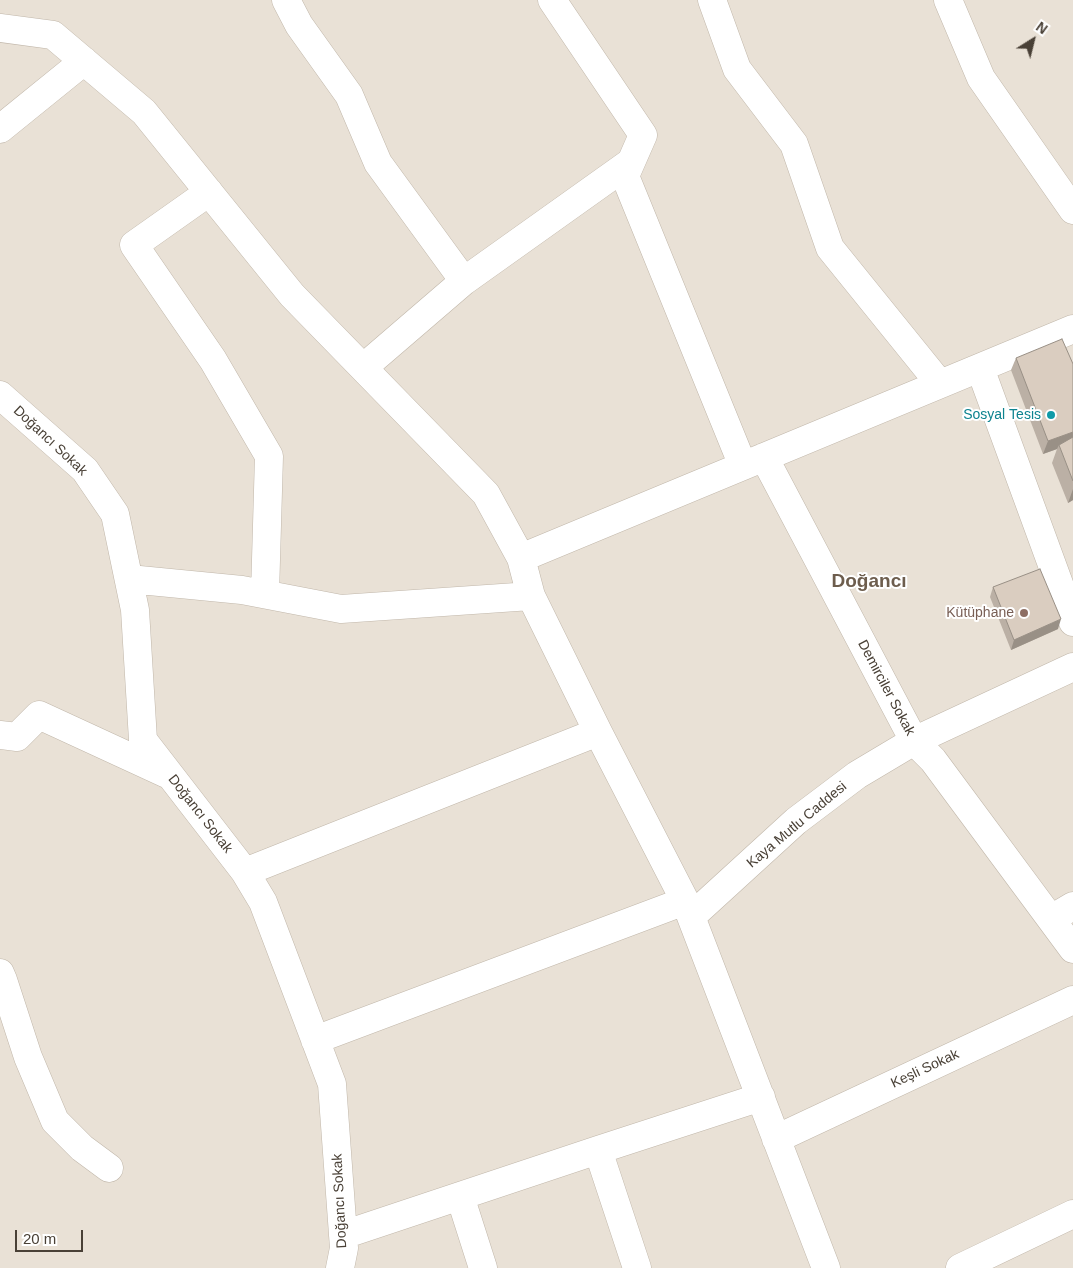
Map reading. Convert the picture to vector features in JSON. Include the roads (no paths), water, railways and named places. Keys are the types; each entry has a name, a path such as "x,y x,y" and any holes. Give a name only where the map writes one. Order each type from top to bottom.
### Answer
{"street":[{"path":"286,0 299,25 349,95 378,163 464,281"},
{"path":"364,368 464,281 631,162 643,136 552,0"},
{"path":"712,0 737,69 794,144 830,248 940,384"},
{"path":"948,0 981,78 1073,210"},
{"path":"0,28 53,35 144,112 292,295 486,494 520,558 531,596 688,909 826,1268"},
{"path":"0,129 84,61"},
{"name":"Demirciler Sokak","path":"631,162 625,176 754,462 914,741 933,760 1062,912 1073,949"},
{"path":"209,192 134,245 213,360 269,456 265,594"},
{"path":"520,558 1073,329"},
{"path":"980,368 1073,622"},
{"name":"Doğancı Sokak","path":"0,395 85,470 115,514 135,610 144,740 245,872 263,902 332,1084 344,1248 340,1268"},
{"path":"128,579 242,590 341,609 531,596"},
{"name":"Kaya Mutlu Caddesi","path":"688,909 796,821 857,775 914,741 1073,667"},
{"path":"0,735 17,737 39,715 170,776"},
{"path":"245,872 598,732"},
{"path":"315,1040 688,909"},
{"path":"0,973 4,980 28,1057 55,1121 82,1148 109,1168"},
{"name":"Keşli Sokak","path":"776,1139 1073,1000"},
{"path":"343,1235 761,1097"},
{"path":"598,1150 637,1268"},
{"path":"460,1196 483,1268"},
{"path":"960,1268 1073,1214"}],"place":[{"name":"Sosyal Tesis","path":"1051,415"},
{"name":"Kütüphane","path":"1024,613"}],"district":[{"name":"Doğancı","path":"869,582"}]}
